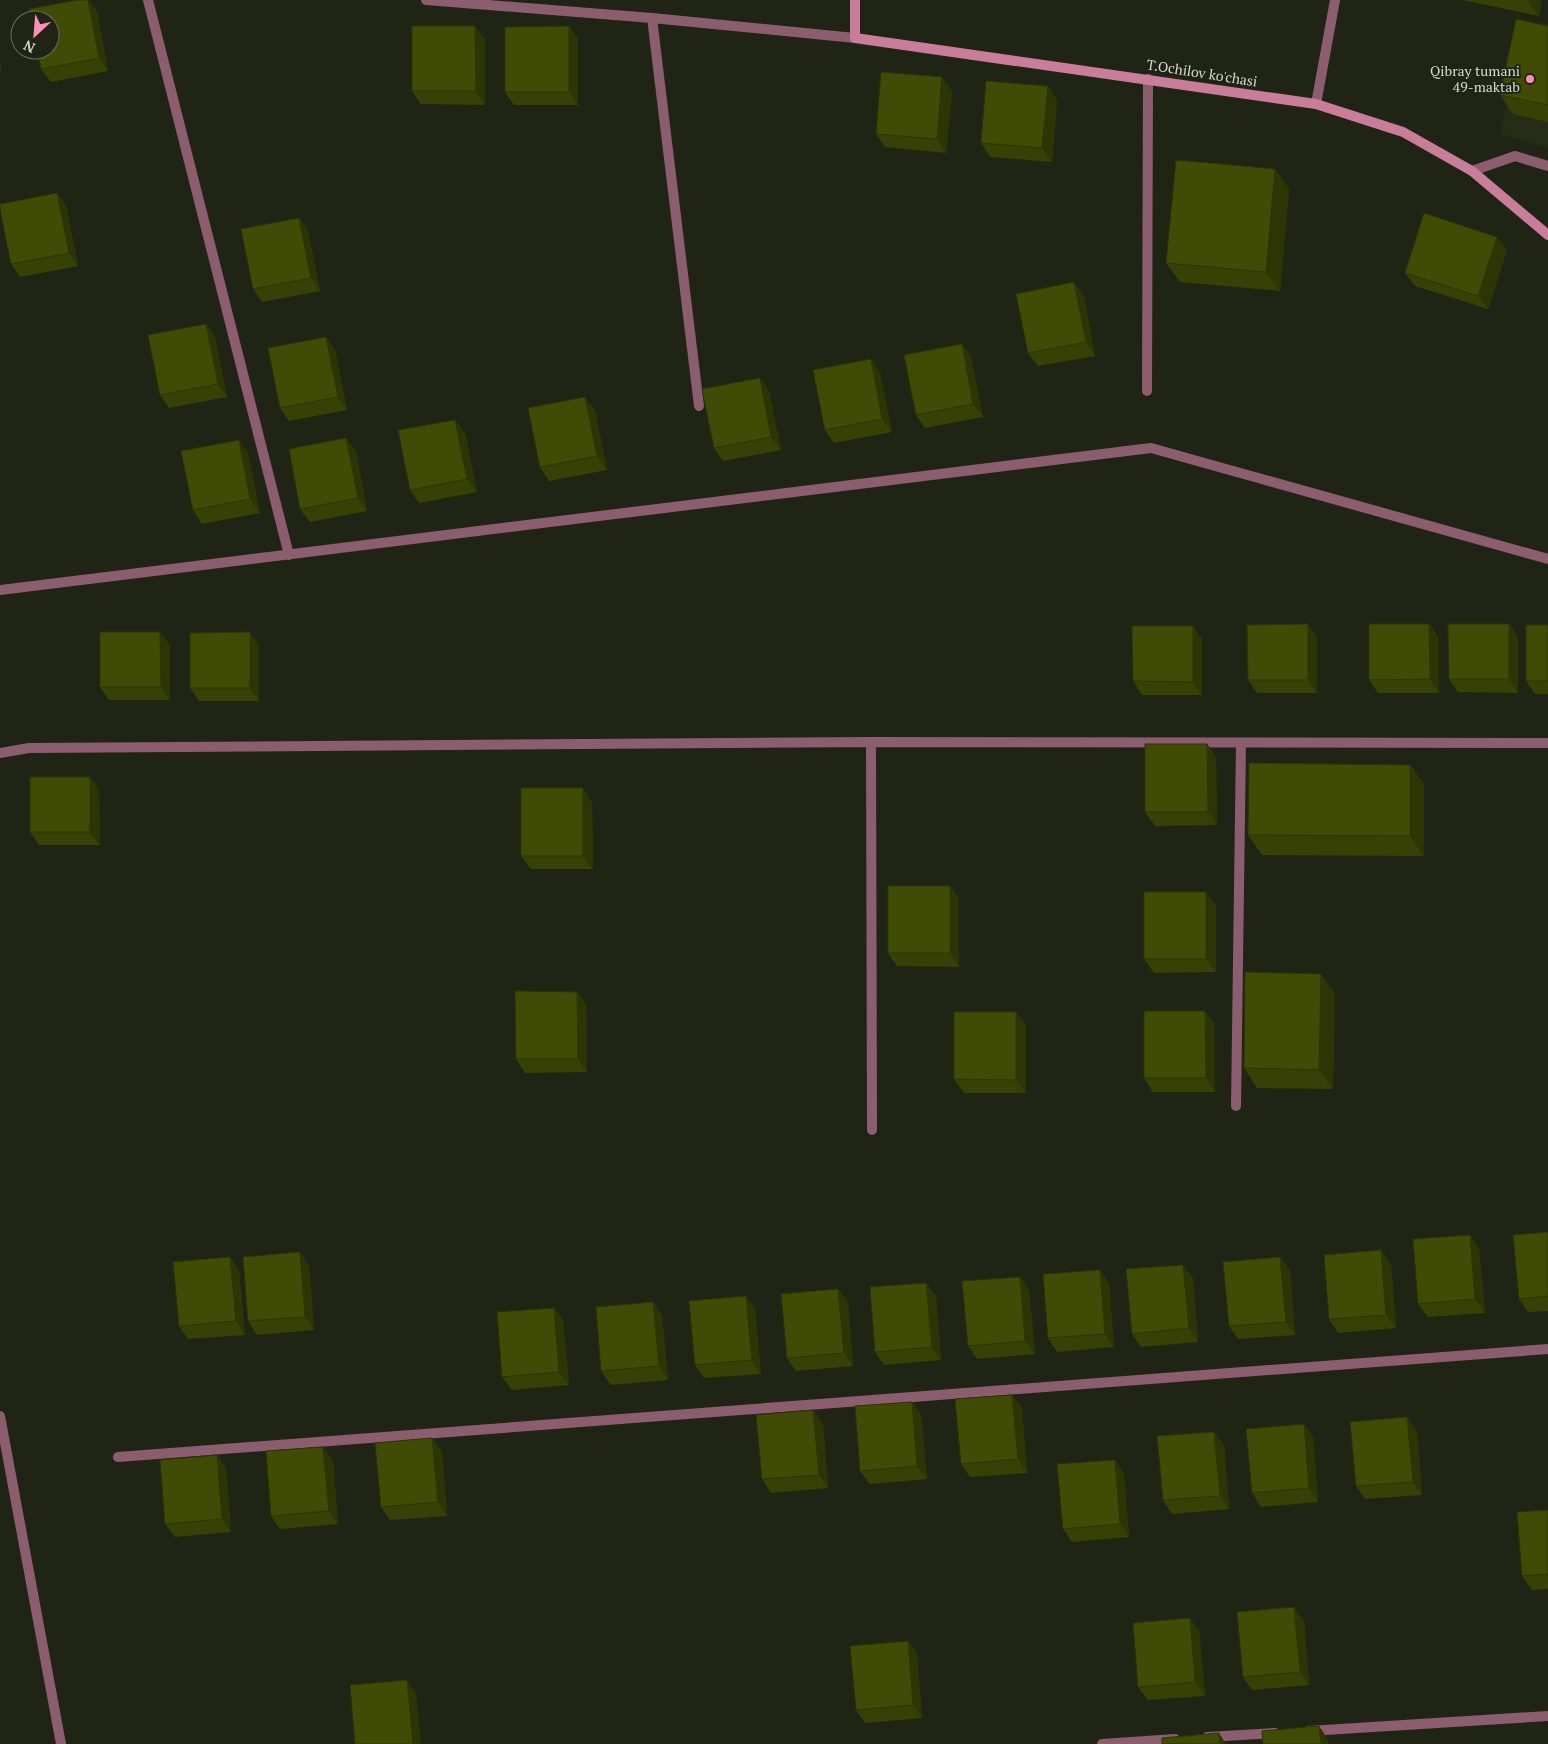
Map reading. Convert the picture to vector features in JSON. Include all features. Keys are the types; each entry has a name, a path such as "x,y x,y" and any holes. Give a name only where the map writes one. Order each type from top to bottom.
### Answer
{"main road":[{"path":"854,38 855,0"},
{"name":"T.Ochilov ko'chasi","path":"854,38 1316,104 1403,132 1472,171 1548,235"}],"street":[{"path":"148,0 289,555"},
{"path":"426,0 652,18 854,38"},
{"path":"1316,104 1335,0"},
{"path":"652,18 699,406"},
{"path":"1147,391 1148,79"},
{"path":"1472,171 1515,156 1548,166"},
{"path":"0,590 1151,448 1548,558"},
{"path":"871,742 872,1130"},
{"path":"0,753 29,748 871,742 1548,743"},
{"path":"1236,1106 1241,743"},
{"path":"118,1457 1548,1349"},
{"path":"0,1416 61,1744"},
{"path":"1102,1744 1548,1716"}],"shaded area":[{"name":"Qibray tumani 49-maktab","path":"1524,22 1548,24 1548,148 1500,134"}],"building":[{"path":"77,0 88,0 99,58 41,69 39,60 60,60 60,10 29,9"},
{"path":"1516,19 1548,26 1548,105 1500,95"},
{"path":"412,26 475,26 476,91 412,91"},
{"path":"569,26 569,92 505,92 505,27"},
{"path":"881,72 942,77 937,139 876,134"},
{"path":"986,81 1048,86 1042,148 981,143"},
{"path":"1176,160 1275,169 1266,272 1166,263"},
{"path":"57,193 69,253 11,264 0,204"},
{"path":"1424,213 1497,237 1478,296 1405,273"},
{"path":"299,218 311,278 253,289 241,229"},
{"path":"1074,282 1086,342 1028,353 1016,294"},
{"path":"206,324 218,384 160,395 148,335"},
{"path":"326,337 338,397 280,408 268,348"},
{"path":"962,344 973,404 916,415 904,355"},
{"path":"871,359 882,419 825,430 813,370"},
{"path":"760,378 771,437 714,448 702,389"},
{"path":"585,397 597,456 540,467 528,408"},
{"path":"455,420 467,479 410,490 398,430"},
{"path":"346,438 358,498 300,509 289,449"},
{"path":"239,440 250,499 193,510 181,451"},
{"path":"1308,624 1308,680 1248,680 1247,625"},
{"path":"1369,624 1429,624 1430,679 1369,680"},
{"path":"1448,624 1509,624 1509,679 1449,679"},
{"path":"1526,625 1548,625 1548,681 1526,681"},
{"path":"1132,626 1193,626 1193,682 1133,681"},
{"path":"100,632 160,632 161,687 100,687"},
{"path":"250,632 250,688 190,688 190,633"},
{"path":"1145,744 1207,744 1208,812 1145,812"},
{"path":"1249,763 1410,765 1410,836 1248,835"},
{"path":"30,777 90,777 90,832 30,832"},
{"path":"521,788 583,788 583,856 521,856"},
{"path":"888,886 950,886 950,953 888,953"},
{"path":"1144,892 1206,892 1206,959 1144,959"},
{"path":"1245,972 1321,974 1319,1070 1244,1068"},
{"path":"515,991 577,992 578,1059 516,1059"},
{"path":"1144,1011 1205,1011 1206,1078 1144,1078"},
{"path":"954,1012 1016,1012 1016,1080 954,1079"},
{"path":"1548,1232 1548,1296 1519,1299 1513,1235"},
{"path":"1470,1235 1475,1299 1418,1304 1413,1239"},
{"path":"1381,1250 1386,1315 1329,1319 1324,1255"},
{"path":"300,1252 305,1317 248,1321 243,1257"},
{"path":"230,1257 236,1321 179,1326 173,1262"},
{"path":"1280,1257 1286,1322 1229,1326 1223,1262"},
{"path":"1183,1265 1189,1328 1132,1334 1126,1269"},
{"path":"1100,1270 1105,1334 1048,1338 1043,1274"},
{"path":"1020,1277 1025,1341 968,1346 962,1281"},
{"path":"926,1283 932,1347 875,1352 870,1287"},
{"path":"838,1289 844,1353 787,1358 781,1294"},
{"path":"746,1296 752,1360 695,1365 689,1301"},
{"path":"653,1302 659,1366 601,1371 596,1307"},
{"path":"554,1308 559,1372 502,1377 497,1312"},
{"path":"1012,1395 1018,1459 961,1464 955,1399"},
{"path":"912,1402 917,1466 860,1471 855,1406"},
{"path":"813,1410 819,1475 762,1479 756,1415"},
{"path":"1407,1417 1413,1482 1356,1486 1350,1422"},
{"path":"1304,1424 1309,1488 1252,1493 1246,1429"},
{"path":"1214,1432 1220,1496 1163,1500 1157,1436"},
{"path":"432,1438 438,1502 381,1507 375,1443"},
{"path":"323,1447 329,1511 271,1516 266,1451"},
{"path":"217,1455 222,1519 165,1524 160,1460"},
{"path":"1115,1460 1120,1524 1063,1529 1057,1464"},
{"path":"1548,1510 1548,1574 1522,1576 1517,1512"},
{"path":"1294,1607 1300,1672 1243,1677 1237,1612"},
{"path":"1190,1618 1195,1682 1138,1687 1133,1623"},
{"path":"908,1641 913,1705 856,1710 850,1646"},
{"path":"407,1680 413,1744 355,1744 350,1685"},
{"path":"1319,1726 1321,1744 1263,1744 1262,1731"},
{"path":"1219,1733 1220,1744 1162,1744 1162,1738"}],"place":[{"name":"Qibray tumani 49-maktab","path":"1530,79"}]}
